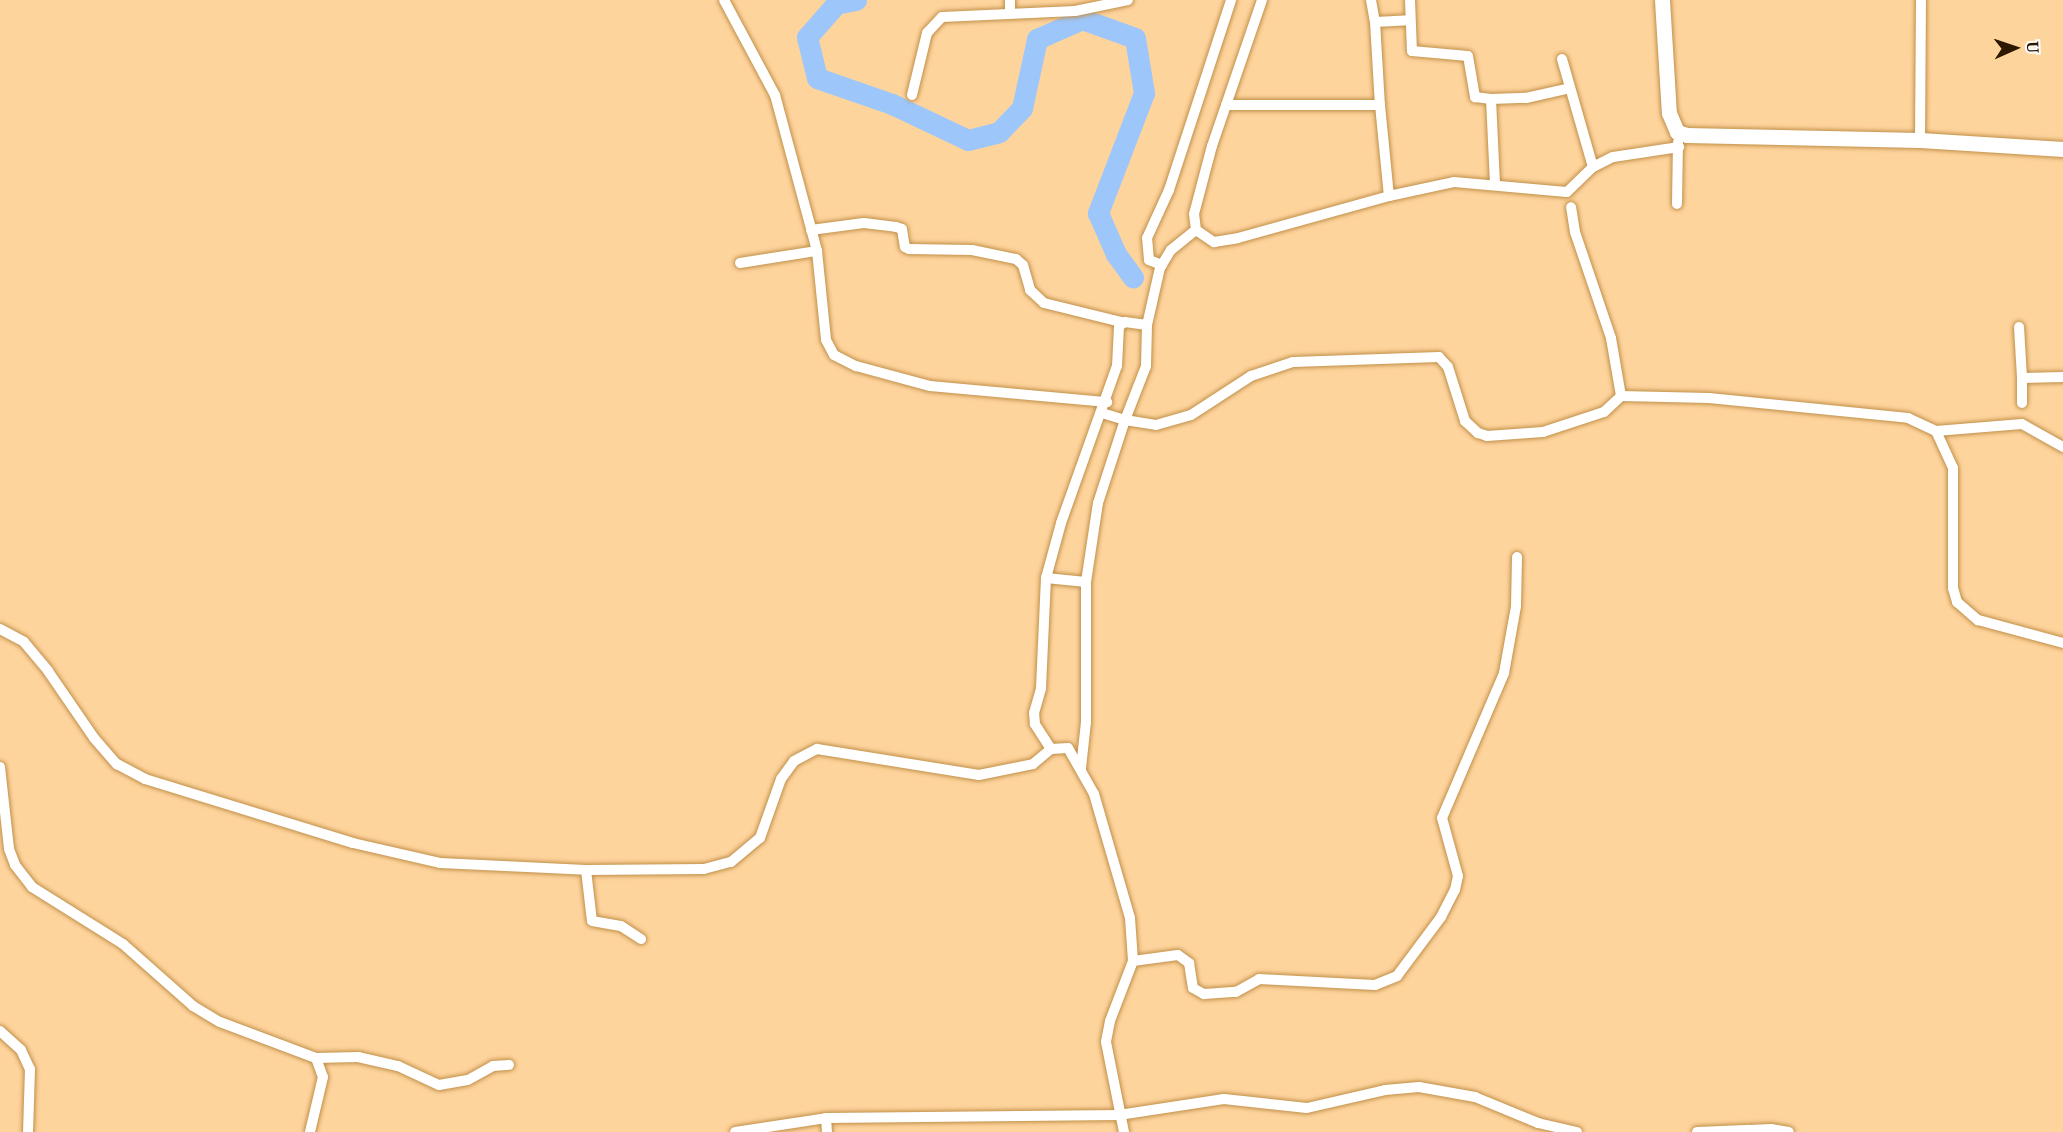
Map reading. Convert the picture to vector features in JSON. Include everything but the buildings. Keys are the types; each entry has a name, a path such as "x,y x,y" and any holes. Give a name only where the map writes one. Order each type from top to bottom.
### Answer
{"street":[{"path":"724,0 775,94 811,230 826,340 834,355 856,366 930,386 1107,402"},
{"path":"1010,0 1010,14"},
{"path":"912,95 918,61 934,20 1075,11 1128,0"},
{"path":"1161,266 1149,260 1147,238 1169,190 1231,0"},
{"path":"1262,0 1226,105 1194,214 1196,230 1206,240 1223,241 1389,196 1454,182 1567,192 1593,167 1629,153 1679,147"},
{"path":"1371,0 1375,22 1389,196"},
{"path":"1410,0 1412,51 1468,56 1475,97 1526,98 1570,88"},
{"path":"1662,0 1669,113 1677,132 1679,147 1677,204"},
{"path":"1920,140 1921,0"},
{"path":"1375,22 1409,20"},
{"path":"1562,59 1593,167"},
{"path":"1491,99 1495,185"},
{"path":"1226,105 1380,105"},
{"path":"1677,132 1687,135 1920,140 2063,149"},
{"path":"1571,207 1575,232 1604,309 1621,396"},
{"path":"811,230 864,223 896,227 902,230 905,247 909,249 972,250 1016,259 1023,265 1030,290 1044,303 1121,322 1147,325"},
{"path":"1081,768 1086,722 1081,582 1098,503 1124,419 1146,366 1147,325 1161,266 1171,250 1196,230"},
{"path":"740,263 813,251"},
{"path":"1121,322 1117,366 1106,414 1061,523 1050,579 1041,688 1035,724 1048,745 1068,748 1094,794 1130,918 1133,961 1110,1021 1106,1042 1124,1132"},
{"path":"2019,327 2022,403"},
{"path":"1106,414 1156,425 1191,415 1251,376 1293,363 1441,358 1470,430 1487,436 1543,432 1577,422 1604,412 1621,396 1709,398 1908,418 1936,430 1978,429 2022,424 2063,447"},
{"path":"2022,378 2063,377"},
{"path":"1936,430 1953,468 1953,588 1957,602 1978,620 2063,643"},
{"path":"1133,961 1178,955 1189,963 1193,987 1204,994 1236,992 1258,979 1375,986 1397,976 1428,937 1455,890 1458,876 1442,828 1442,818 1504,674 1516,606 1517,557"},
{"path":"1050,579 1081,582"},
{"path":"0,629 24,642 117,764 145,779 400,856 440,863 586,870 624,867 704,869 731,862 760,838 781,779 794,761 817,749 979,776 1034,764 1048,745"},
{"path":"0,767 9,849 15,865 32,887 123,944 193,1006 220,1022 316,1058 358,1057 398,1066 439,1085 468,1080 493,1066 509,1065"},
{"path":"586,870 592,921 621,926 641,939"},
{"path":"0,1031 21,1050 30,1069 28,1132"},
{"path":"310,1132 323,1077 316,1058"},
{"path":"735,1132 826,1118 1119,1115 1224,1099 1307,1108 1384,1090 1419,1087 1475,1097 1540,1128 1577,1132"},
{"path":"826,1118 827,1132"},
{"path":"1696,1132 1772,1129 1789,1132"}],"waterway":[{"path":"856,0 836,4 807,37 817,78 892,104 968,140 999,132 1022,108 1037,39 1082,19 1135,38 1144,93 1098,213 1116,254 1133,277"}]}
